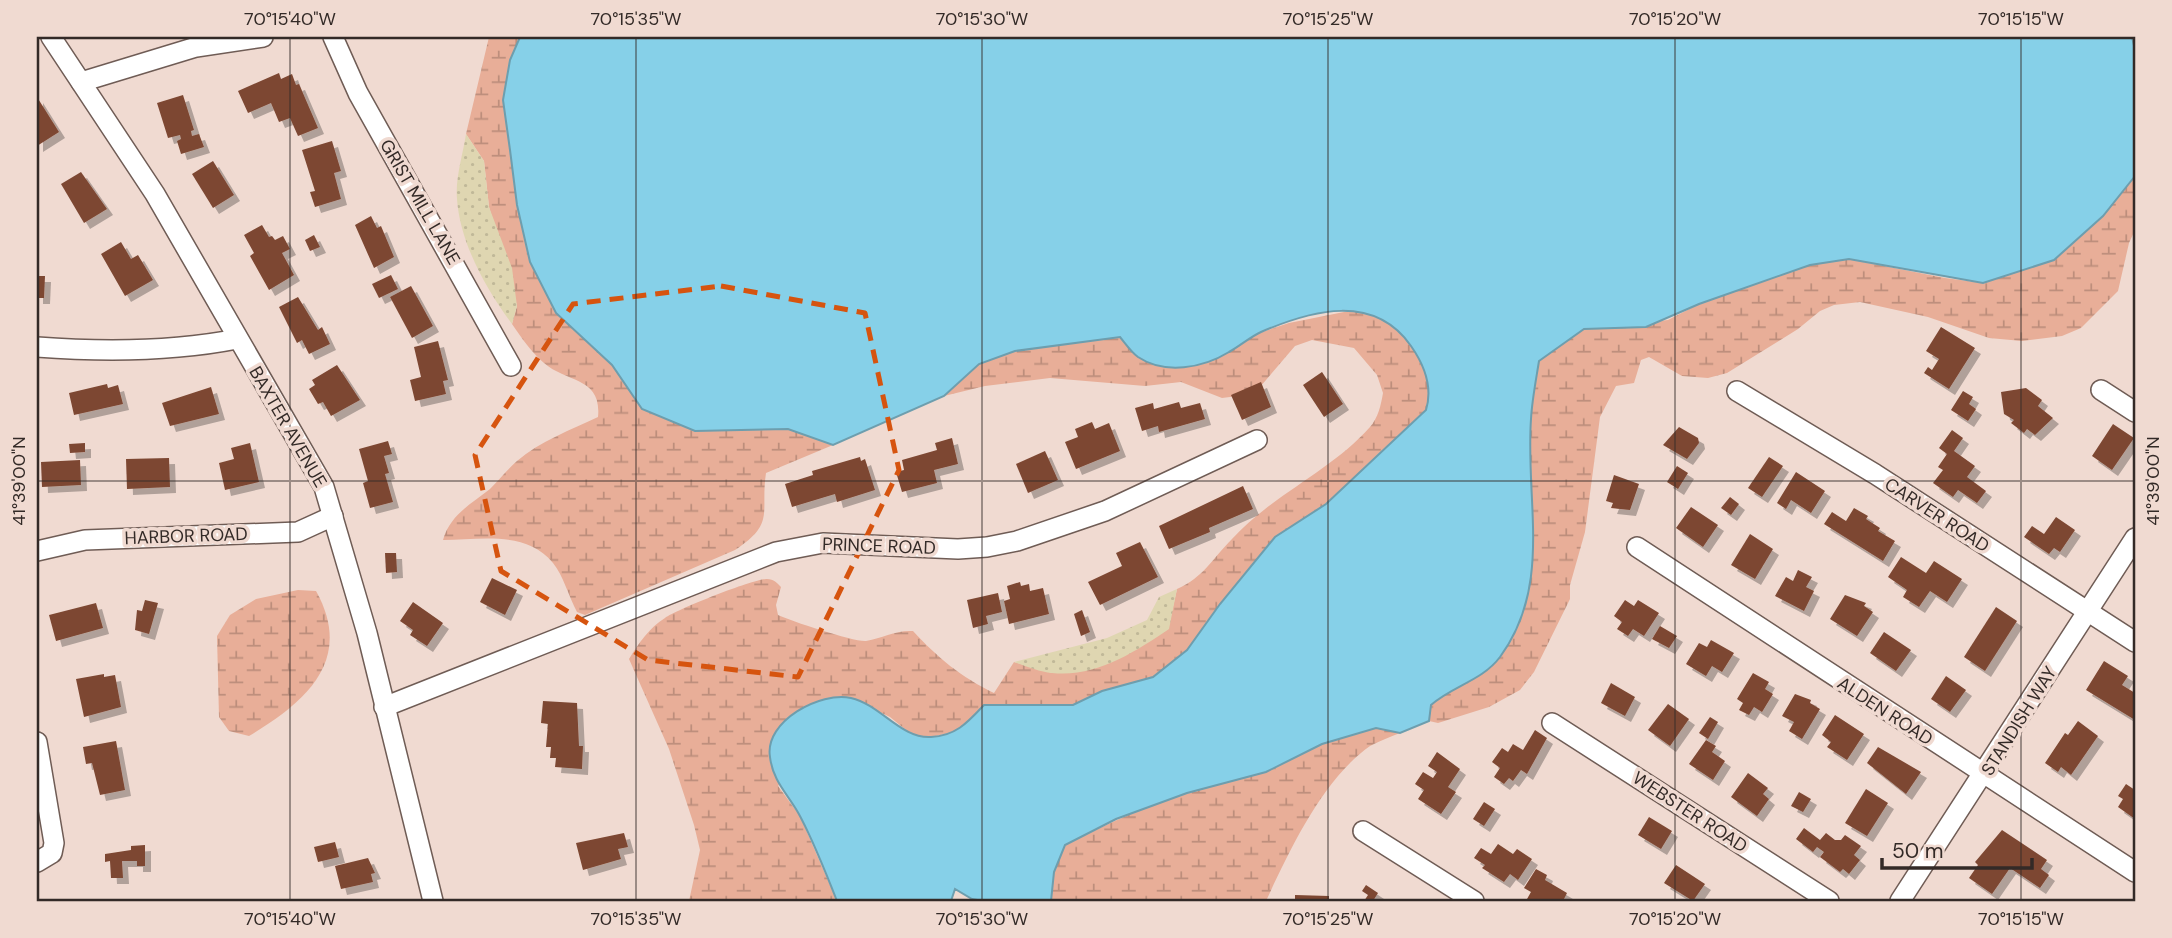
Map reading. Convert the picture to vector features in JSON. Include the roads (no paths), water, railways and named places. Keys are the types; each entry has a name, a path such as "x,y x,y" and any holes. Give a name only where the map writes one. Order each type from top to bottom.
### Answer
{"street":[{"name":"BAXTER AVENUE","path":"51,37 155,194 324,487 355,587 433,901"},
{"path":"81,82 196,47 263,37"},
{"name":"GRIST MILL LANE","path":"333,37 358,93 510,366"},
{"path":"37,347 101,351 190,348 237,338"},
{"path":"2101,390 2135,412"},
{"name":"CARVER ROAD","path":"1737,391 1875,474 2135,642"},
{"name":"PRINCE ROAD","path":"384,707 776,552 823,543 958,549 1007,543 1105,511 1257,440"},
{"name":"HARBOR ROAD","path":"37,551 85,540 298,532 333,516"},
{"name":"STANDISH WAY","path":"1900,901 1984,776 2135,538"},
{"name":"ALDEN ROAD","path":"1637,547 1984,776 2135,872"},
{"name":"WEBSTER ROAD","path":"1552,723 1829,901"},
{"path":"37,741 54,843 52,853 37,862"},
{"path":"1363,831 1474,901"}],"water":[{"path":"520,37 2132,37 2135,50 2135,176 2103,216 2054,260 1983,283 1849,259 1810,265 1699,304 1646,327 1584,329 1539,361 1531,419 1532,572 1516,629 1493,665 1431,705 1429,721 1400,733 1376,728 1322,744 1266,772 1187,793 1116,819 1065,845 1054,872 1051,901 983,901 972,899 955,889 951,901 837,901 806,828 778,782 772,766 771,744 785,721 797,711 825,699 851,698 872,707 910,733 940,736 961,727 984,705 1073,705 1102,691 1153,677 1187,650 1220,604 1275,537 1326,504 1426,410 1429,393 1424,369 1411,346 1396,329 1379,318 1361,312 1341,311 1301,317 1281,324 1257,334 1219,358 1184,367 1172,368 1149,363 1135,355 1120,337 1015,351 979,364 944,396 833,445 788,429 695,431 642,409 612,365 556,313 530,262 517,205 503,100 510,60"}]}
